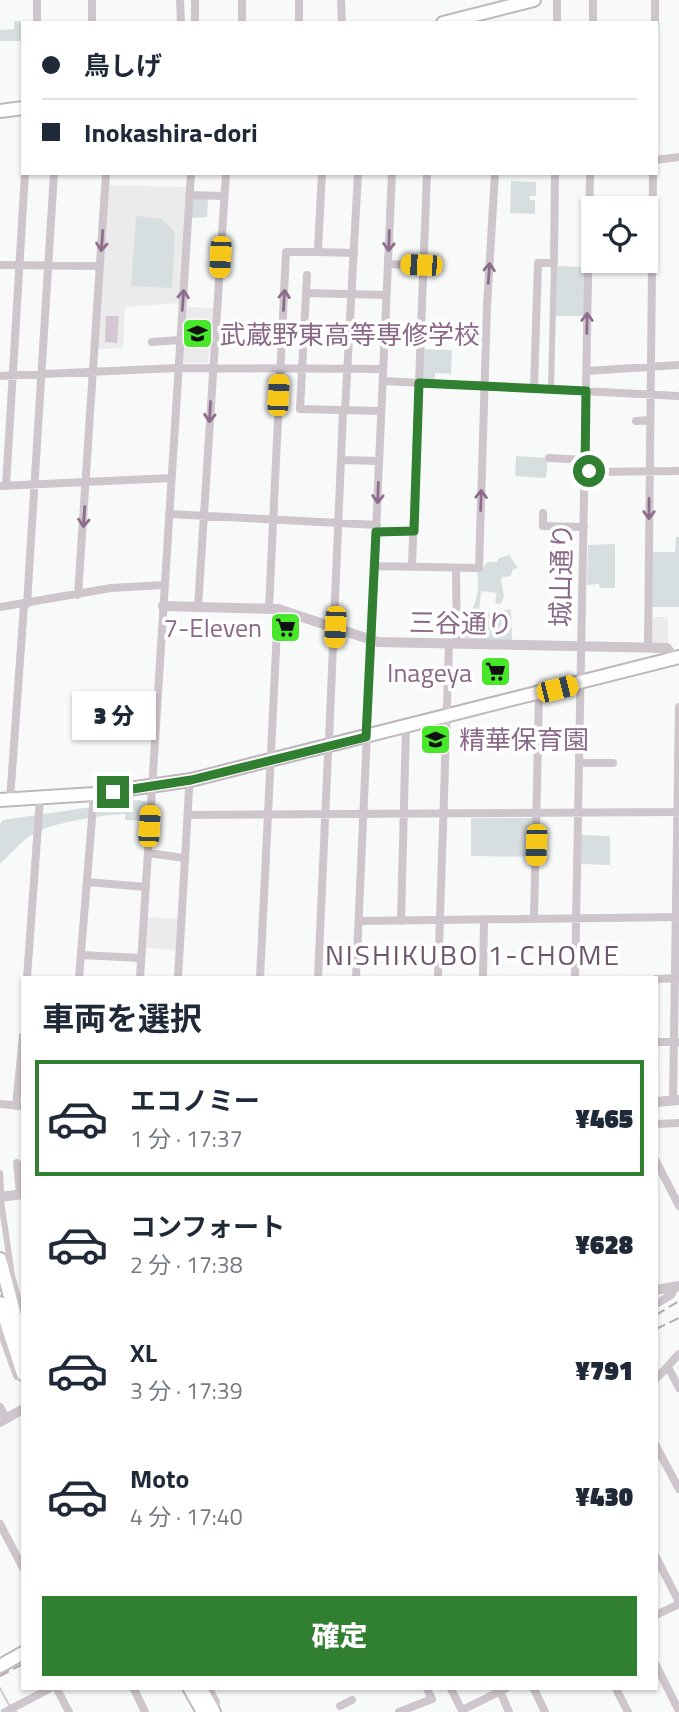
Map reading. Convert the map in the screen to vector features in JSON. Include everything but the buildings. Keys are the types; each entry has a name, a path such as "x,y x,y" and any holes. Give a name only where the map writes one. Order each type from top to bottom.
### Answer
{"main road":[{"path":"452,21 534,0"},
{"path":"0,111 21,108"},
{"path":"5,800 94,794 191,780 676,657"},
{"path":"0,1259 21,1338"},
{"path":"1,1307 21,1370"},
{"path":"0,1665 19,1656"},
{"path":"191,1690 210,1711"},
{"path":"201,1690 210,1711"}],"street":[{"path":"37,0 37,21"},
{"path":"92,0 92,21"},
{"path":"180,0 181,21"},
{"path":"195,0 195,21"},
{"path":"242,0 243,21"},
{"path":"299,0 299,21"},
{"path":"341,0 342,21"},
{"path":"557,0 557,21"},
{"path":"593,0 593,21"},
{"path":"655,0 655,21"},
{"path":"658,160 679,157"},
{"path":"25,175 3,486 171,478"},
{"path":"5,800 13,744 25,604 54,175"},
{"path":"78,595 106,175"},
{"path":"140,976 191,175"},
{"path":"198,607 226,175"},
{"path":"315,252 318,249 322,175"},
{"path":"329,740 341,460 358,175"},
{"path":"356,976 392,175"},
{"path":"412,566 428,175"},
{"path":"375,566 479,568 486,306 495,175"},
{"path":"551,389 555,175"},
{"name":"城山通り","path":"575,976 590,175"},
{"path":"648,648 653,175"},
{"path":"189,195 224,196"},
{"path":"260,976 270,761 273,520 286,252 354,253"},
{"path":"534,388 538,264 554,263"},
{"path":"388,264 424,266"},
{"path":"0,265 100,266"},
{"path":"185,269 196,271"},
{"path":"307,275 300,409 382,411"},
{"path":"306,293 386,295"},
{"path":"152,342 180,340"},
{"path":"587,371 679,365"},
{"path":"0,376 177,368 383,369"},
{"path":"383,381 679,396"},
{"path":"636,421 650,420"},
{"path":"550,458 585,460"},
{"path":"341,460 379,461"},
{"path":"585,471 679,471"},
{"path":"543,513 539,525 583,527"},
{"path":"169,514 339,523 414,531"},
{"path":"438,976 447,716 456,568"},
{"path":"0,607 111,588 163,585"},
{"name":"三谷通り","path":"163,606 273,608 378,642 667,648 676,657"},
{"path":"534,919 539,693"},
{"path":"658,1102 676,1100 679,707"},
{"path":"401,921 406,727"},
{"path":"318,976 328,753"},
{"path":"579,763 613,764"},
{"path":"178,976 189,790"},
{"path":"79,976 94,794"},
{"path":"27,976 40,798"},
{"path":"188,815 679,812"},
{"path":"148,853 184,858"},
{"path":"86,882 146,887"},
{"path":"359,921 678,917"},
{"path":"483,976 484,920"},
{"path":"80,955 141,958"},
{"path":"658,979 677,979"},
{"path":"658,1042 677,1042"},
{"path":"0,1104 20,1106 21,1083"},
{"path":"658,1124 679,1124"},
{"path":"17,1163 21,1194 1,1199 12,1275 21,1309"},
{"path":"658,1165 679,1206"},
{"path":"0,1173 1,1192"},
{"path":"658,1290 677,1287"},
{"path":"658,1303 671,1295 677,1287"},
{"path":"0,1331 16,1376 21,1376"},
{"path":"658,1377 679,1354"},
{"path":"668,1367 679,1388"},
{"path":"0,1408 3,1420 21,1410"},
{"path":"658,1451 679,1489"},
{"path":"0,1524 21,1564"},
{"path":"658,1561 679,1603 658,1614"},
{"path":"658,1669 679,1711"},
{"path":"5,1712 46,1690"},
{"path":"57,1690 68,1712"},
{"path":"134,1690 145,1712"},
{"path":"210,1690 216,1702 210,1711"},
{"path":"405,1711 432,1699 428,1690"},
{"path":"452,1690 462,1711 502,1690 509,1712"},
{"path":"534,1690 545,1712"},
{"path":"617,1690 628,1712"},
{"path":"346,1703 351,1712"}],"shaded area":[{"path":"14,21 21,21 21,41 0,41 0,30 14,29"},
{"path":"511,181 536,182 536,196 530,196 530,200 535,200 535,214 510,213"},
{"path":"108,185 187,187 180,303 125,307 123,348 98,349"},
{"path":"208,197 207,217 191,218 191,198"},
{"path":"136,216 162,219 175,232 172,288 131,286"},
{"path":"556,266 581,267 581,273 585,273 584,316 555,316"},
{"name":"武蔵野東高等専修学校","path":"185,307 214,308 208,363 185,363 181,359"},
{"path":"106,316 119,316 117,343 105,342"},
{"path":"423,349 452,350 451,374 435,373 435,381 423,381"},
{"path":"516,456 548,458 546,478 515,476"},
{"path":"676,537 679,537 679,607 651,607 651,552 675,552"},
{"path":"615,544 615,588 600,588 599,584 587,585 588,545"},
{"path":"509,555 518,568 513,569 511,576 501,579 504,597 501,604 495,601 497,593 481,591 479,612 481,614 511,609 512,640 505,644 459,641 459,614 469,614 474,605 478,589 477,573 488,562 497,562 499,558"},
{"path":"650,617 668,617 668,644 650,643"},
{"path":"139,800 147,802 145,821 125,820 125,814 53,826 29,837 0,864 0,824 3,820"},
{"path":"471,818 532,818 533,857 471,856"},
{"path":"581,835 610,836 610,865 581,864"},
{"path":"146,917 181,919 179,950 145,948"}],"waterway":[{"path":"0,1688 9,1705"}],"railway":[{"path":"658,1314 679,1301"},
{"path":"658,1328 679,1318"},
{"path":"0,1676 21,1665"}],"place":[{"name":"武蔵野東高等専修学校","path":"197,334"},
{"name":"7-Eleven","path":"285,627"},
{"name":"Inageya","path":"495,672"},
{"name":"精華保育園","path":"436,739"}],"district":[{"name":"NISHIKUBO 1-CHOME","path":"473,954"}],"route":[{"path":"113,792 191,780 366,737 376,532 414,531 419,383 586,391 585,471 589,471"}]}
